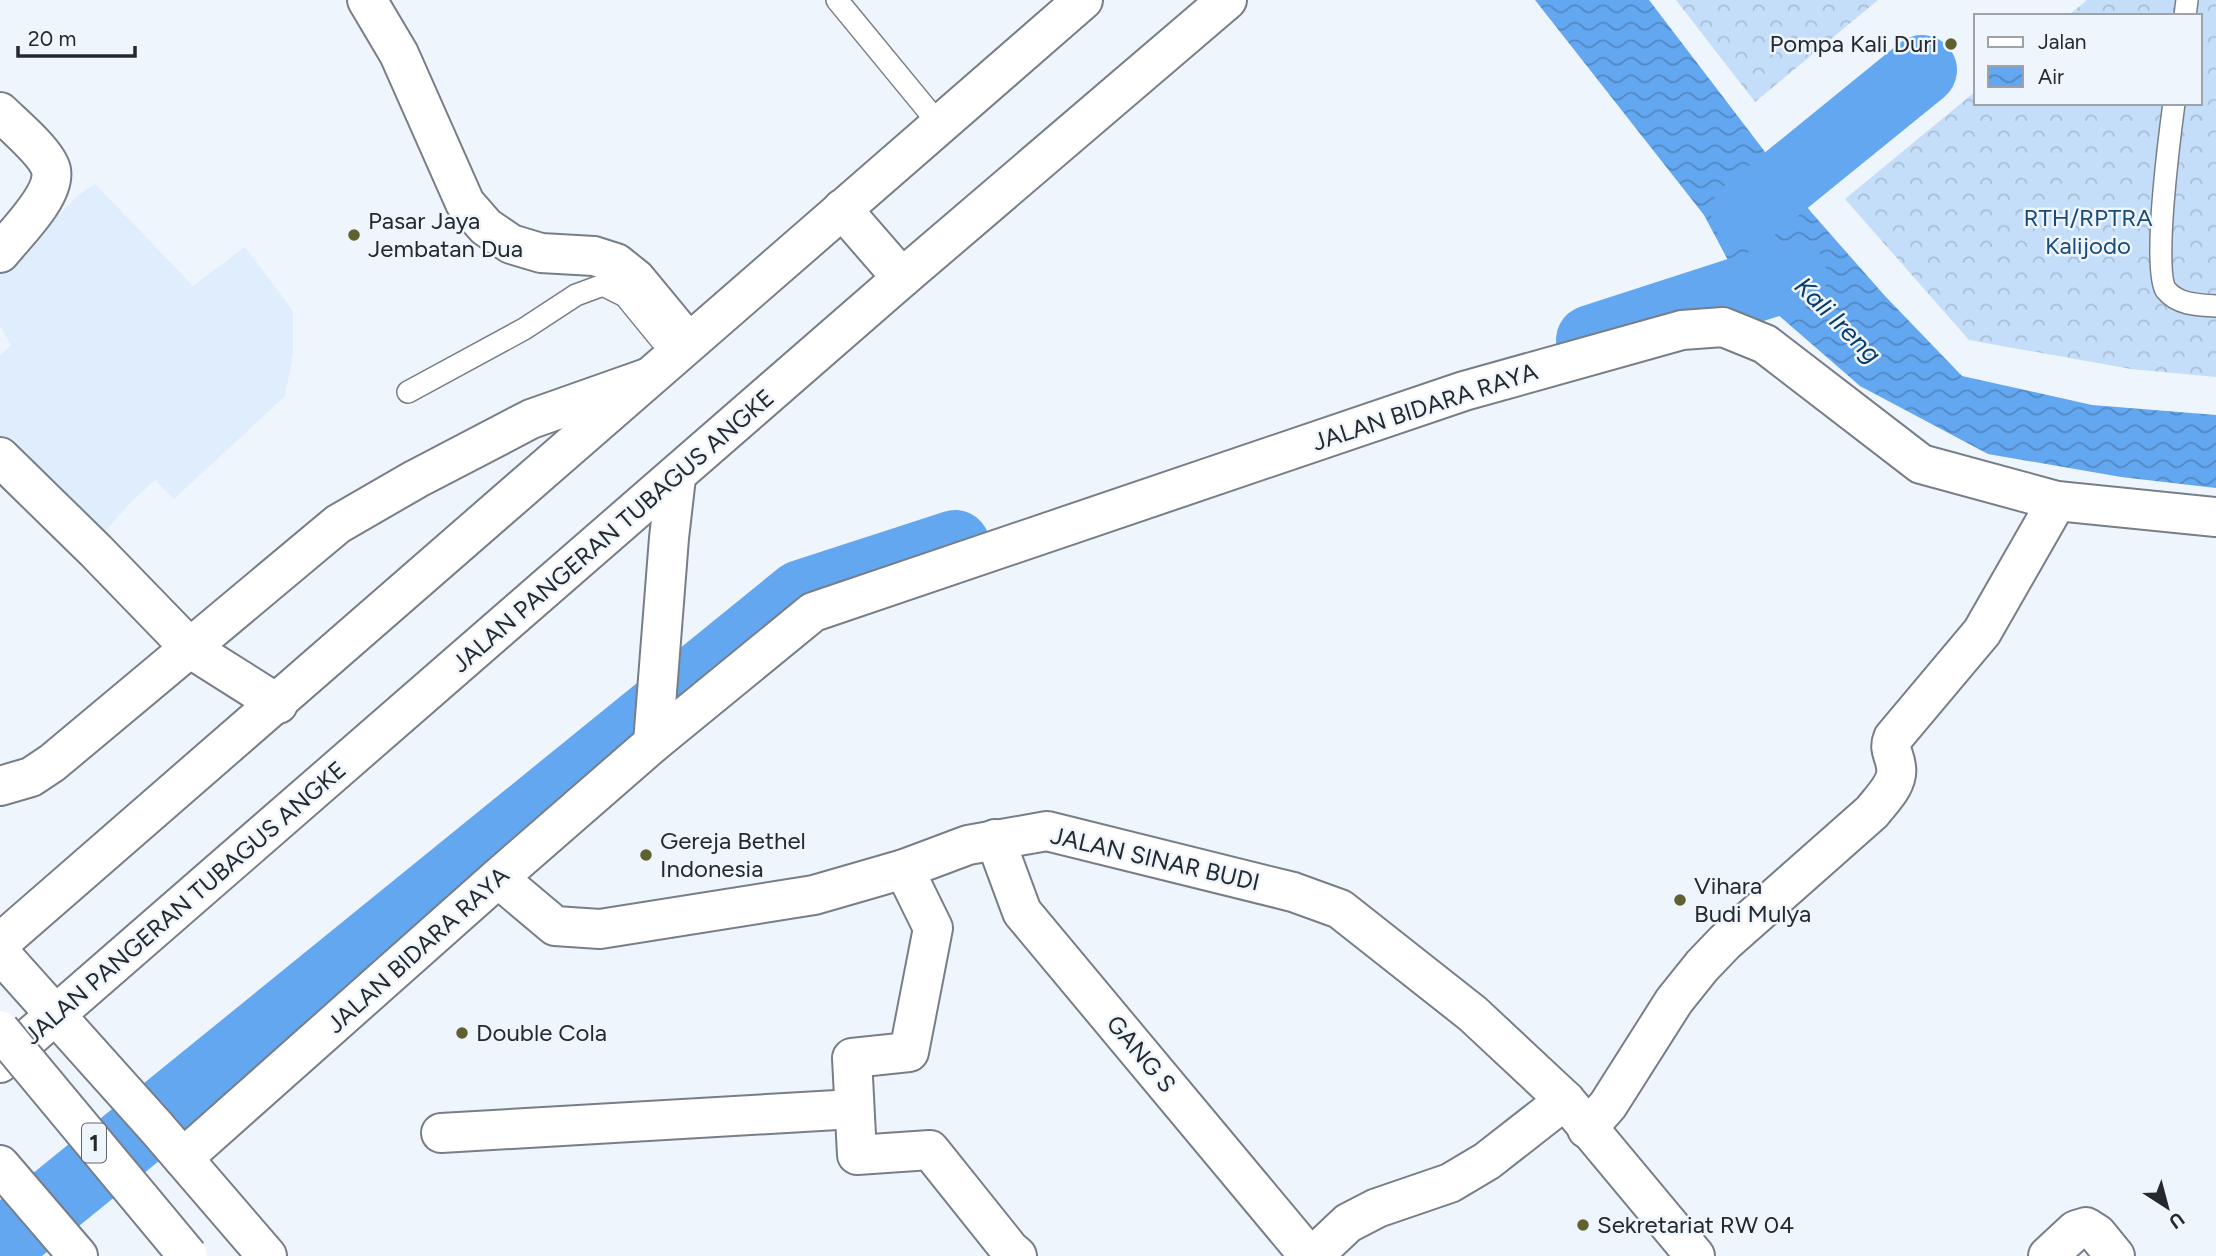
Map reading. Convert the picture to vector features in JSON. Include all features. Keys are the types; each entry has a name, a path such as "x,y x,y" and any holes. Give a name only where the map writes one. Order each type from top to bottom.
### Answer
{"main road":[{"path":"367,0 399,54 465,202 486,227 511,244 541,253 594,256 616,263 636,279 669,358"},
{"path":"0,943 278,704 669,358 1083,0"},
{"name":"JALAN PANGERAN TUBAGUS ANGKE","path":"0,1063 902,278 1227,0"},
{"path":"0,112 44,157 51,170 51,185 44,199 0,253"},
{"path":"842,209 902,278"},
{"name":"JALAN BIDARA RAYA","path":"183,1158 498,878 654,731 813,612 1464,391 1682,330 1723,327 1765,344 1921,464 2057,500 2216,517"},
{"path":"0,786 19,782 42,770 191,649 338,524 416,479 531,419 669,358"},
{"path":"0,457 191,649 278,704"},
{"path":"654,731 676,477"},
{"path":"1311,1256 1348,1223 1377,1208 1450,1183 1576,1115 1608,1105 1674,1001 1702,966 1725,942 1872,812 1894,782 1897,767 1890,745 1897,733 1982,632 2057,500"},
{"name":"JALAN SINAR BUDI","path":"498,878 555,926 600,929 814,895 904,869 968,845 1047,831 1293,891 1340,909 1473,1014 1576,1115 1695,1256"},
{"name":"GANG S","path":"995,839 1022,912 1311,1256"},
{"path":"904,869 933,928 909,1052 852,1058 857,1155 930,1150 1017,1256"},
{"path":"0,953 93,1055 267,1256"},
{"name":"1","path":"0,1030 188,1256"},
{"path":"441,1133 854,1109"},
{"path":"0,1165 78,1256"},
{"path":"2048,1256 2076,1230 2086,1227 2097,1234 2115,1256"}],"lane":[{"path":"837,0 939,124"},
{"path":"2174,105 2160,248 2161,279 2165,289 2184,302 2216,306"},
{"path":"408,392 524,329 576,295 603,285 625,296 669,358"}],"shaded area":[{"path":"95,184 193,286 245,247 293,311 293,354 285,396 174,499 155,480 105,532 85,536 0,467 0,356 11,345 0,326 0,273 80,194"}],"green space":[{"path":"1676,0 1878,0 1755,102"},
{"name":"RTH/RPTRA Kalijodo","path":"2087,0 2216,0 2216,377 2131,369 1969,340 1845,199 1974,93 1974,105 2202,105 2202,14 2070,14"}],"water":[{"name":"Kali Ireng","path":"1535,0 1649,0 1811,212 1885,296 1962,376 2092,405 2216,415 2216,488 2121,477 1988,454 1860,386 1739,281 1704,215"}],"waterway":[{"path":"1746,213 1922,70"},
{"name":"Kali Ireng","path":"1591,340 1792,275"},
{"path":"0,1245 801,595 955,545"}],"place":[{"name":"Pompa Kali Duri","path":"1951,44"},
{"name":"Pasar Jaya Jembatan Dua","path":"354,235"},
{"name":"Gereja Bethel Indonesia","path":"646,855"},
{"name":"Vihara Budi Mulya","path":"1680,900"},
{"name":"Double Cola","path":"462,1033"},
{"name":"Sekretariat RW 04","path":"1583,1225"}]}
